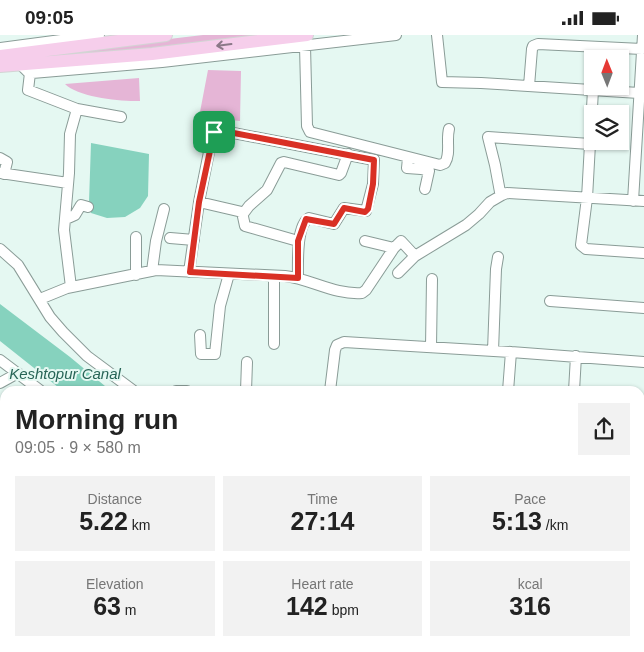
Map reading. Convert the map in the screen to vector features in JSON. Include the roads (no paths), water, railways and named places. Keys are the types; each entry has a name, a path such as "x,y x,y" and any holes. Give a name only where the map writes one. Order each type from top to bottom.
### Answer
{"main road":[{"path":"0,56 166,35"},
{"path":"0,66 25,69 152,54 306,40"}],"street":[{"path":"0,48 99,35"},
{"path":"396,35 306,40 307,125 310,132 408,161 440,165 445,163 448,158 448,129"},
{"path":"437,35 442,82 584,90"},
{"path":"398,273 415,256 466,225 490,202 507,193 639,201 639,93 643,61 643,35"},
{"path":"528,86 532,49 533,46 538,44 642,49"},
{"path":"25,69 28,89 78,109 121,117"},
{"path":"629,93 639,93"},
{"path":"71,287 64,230 70,134 78,109"},
{"path":"190,272 199,202 214,132 216,131 374,160 373,184 368,209 365,212 344,208 334,224 306,219 298,241 298,278"},
{"path":"502,195 488,137 584,144"},
{"path":"590,150 587,198 582,231 583,248 644,253"},
{"path":"298,241 244,226 243,213 267,190 281,163 284,162 339,175 348,154"},
{"path":"0,158 7,162 2,173 68,183"},
{"path":"408,161 408,168 429,171 425,189"},
{"path":"199,202 243,213"},
{"path":"66,219 74,216 82,205 88,207"},
{"path":"152,271 156,241 164,209"},
{"path":"136,237 136,275"},
{"path":"170,238 194,240"},
{"path":"365,241 394,248"},
{"path":"40,299 59,290 71,287 152,271 229,273 298,278 339,292 362,293 366,290 394,248 402,241 415,256"},
{"path":"0,249 18,265 50,317 75,344 87,356 127,386"},
{"path":"493,351 498,257"},
{"path":"200,335 201,354 215,354 220,306 229,273"},
{"path":"274,276 274,344"},
{"path":"431,347 432,279"},
{"path":"550,301 644,308"},
{"path":"331,386 335,350 337,345 344,342 644,362"},
{"path":"508,386 511,352"},
{"path":"574,386 576,357"},
{"path":"0,360 35,386"},
{"path":"246,386 247,362"},
{"path":"0,383 18,373"}],"water":[{"path":"91,143 149,154 148,196 140,208 125,217 107,218 91,213 89,202"},
{"name":"Keshtopur Canal","path":"0,304 105,386 57,386 0,341"}]}
